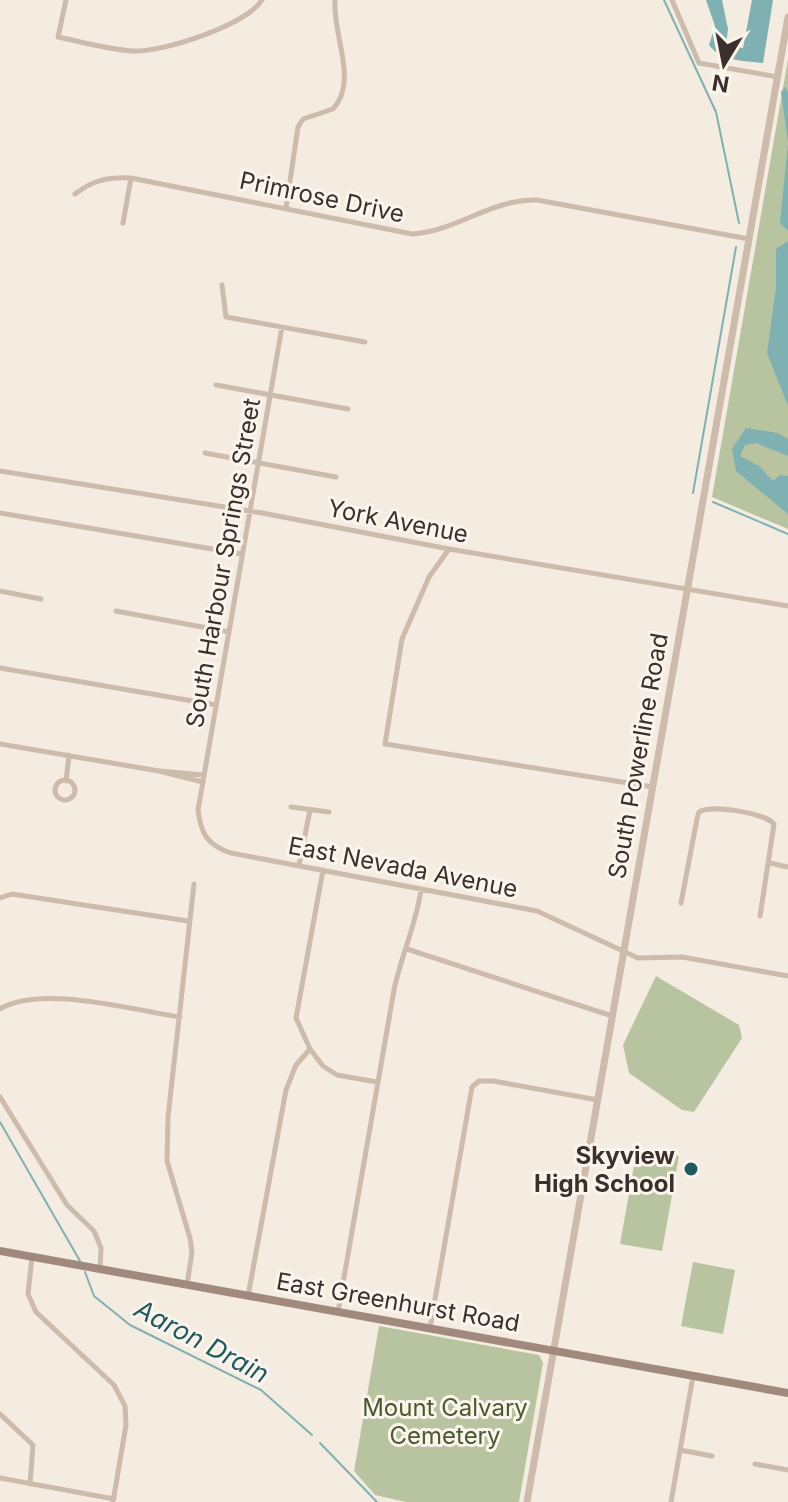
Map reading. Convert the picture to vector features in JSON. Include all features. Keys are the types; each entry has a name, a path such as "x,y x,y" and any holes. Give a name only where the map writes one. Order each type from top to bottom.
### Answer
{"main road":[{"name":"East Greenhurst Road","path":"0,1251 788,1393"}],"street":[{"path":"66,0 58,37 134,51 155,50 249,15 262,0"},
{"path":"286,208 298,127 303,119 333,109 341,96 345,79 336,32 335,0"},
{"path":"672,0 699,63 778,77"},
{"name":"South Powerline Road","path":"527,1502 788,17"},
{"name":"Primrose Drive","path":"75,194 94,182 112,177 131,178 412,234 451,227 488,207 515,199 537,200 749,239"},
{"path":"123,223 131,178"},
{"path":"222,285 226,317 365,342"},
{"name":"South Harbour Springs Street","path":"199,804 282,327"},
{"path":"216,385 348,409"},
{"path":"205,453 336,477"},
{"name":"York Avenue","path":"0,471 250,511 449,549 788,606"},
{"path":"0,513 242,554"},
{"path":"449,549 429,577 402,639 385,744 653,787"},
{"path":"0,591 41,599"},
{"path":"116,611 229,632"},
{"path":"0,668 216,705"},
{"path":"0,744 204,778"},
{"path":"66,781 69,755"},
{"name":"East Nevada Avenue","path":"199,804 201,831 216,848 537,911 565,922 623,955"},
{"path":"291,807 329,812"},
{"path":"681,903 699,812 711,807 765,817 774,824 760,916"},
{"path":"299,865 310,810"},
{"path":"770,863 788,867"},
{"path":"323,870 296,1018 310,1049 323,1066 337,1075 377,1082"},
{"path":"187,1285 192,1252 190,1238 167,1161 168,1117 194,884"},
{"path":"338,1312 399,965 407,949 421,890"},
{"path":"0,898 12,894 189,921"},
{"path":"407,949 612,1016"},
{"path":"623,955 650,959 682,957 788,976"},
{"path":"0,1009 14,1000 50,996 180,1017"},
{"path":"248,1296 286,1090 296,1065 310,1049"},
{"path":"430,1329 472,1087 479,1081 493,1081 598,1100"},
{"path":"0,1097 67,1205 94,1231 101,1248 99,1269"},
{"path":"0,1478 114,1500 126,1425 125,1406 114,1385 36,1312 28,1294 32,1257"},
{"path":"671,1502 693,1375"},
{"path":"0,1414 33,1445 30,1484"},
{"path":"680,1450 712,1456"},
{"path":"755,1464 788,1470"}],"green space":[{"path":"788,59 788,529 712,497"},
{"path":"656,976 739,1025 742,1038 694,1112 682,1110 629,1073 623,1045"},
{"path":"637,1149 679,1156 662,1251 620,1244"},
{"path":"693,1262 735,1270 723,1334 681,1326"},
{"name":"Mount Calvary Cemetery","path":"379,1326 539,1355 543,1363 519,1502 406,1502 375,1495 354,1471"}],"water":[{"path":"706,0 722,0 728,29 726,45 743,48 752,0 773,0 763,63 733,59 709,45 715,26"},
{"path":"785,87 788,92 788,143 781,92"},
{"path":"788,143 788,231 780,223"},
{"path":"788,241 788,406 767,353 776,288 776,249"},
{"path":"746,428 778,433 788,439 788,456 756,443 745,445 740,456 759,466 773,481 780,475 788,476 788,514 736,471 732,449"}],"waterway":[{"path":"664,0 716,112 739,223"},
{"path":"693,493 736,247"},
{"path":"713,502 788,534"},
{"name":"Aaron Drain","path":"0,1122 80,1261"},
{"name":"Aaron Drain","path":"85,1272 94,1296 130,1325 261,1390 312,1435"},
{"name":"Aaron Drain","path":"320,1443 377,1502"}],"place":[{"name":"Skyview High School","path":"691,1169"}]}
